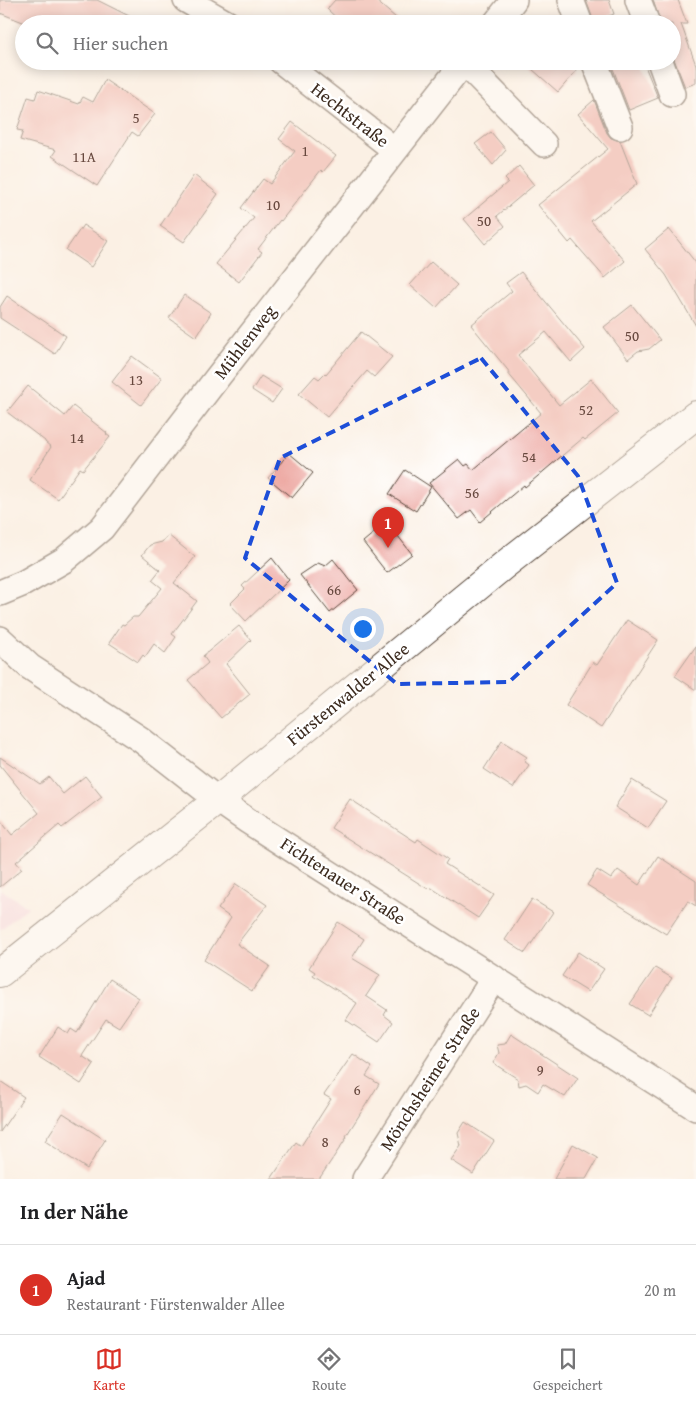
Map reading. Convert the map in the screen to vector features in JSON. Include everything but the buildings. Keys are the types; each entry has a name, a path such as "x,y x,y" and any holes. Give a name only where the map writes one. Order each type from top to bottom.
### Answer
{"main road":[{"name":"Fürstenwalder Allee","path":"0,973 218,800 503,566 696,415"}],"street":[{"path":"186,0 212,15"},
{"path":"502,15 514,0"},
{"path":"571,0 577,15"},
{"path":"638,0 643,15"},
{"name":"Hechtstraße","path":"293,70 396,150"},
{"name":"Mühlenweg","path":"0,593 24,583 64,560 102,528 458,70"},
{"path":"472,70 544,144"},
{"path":"597,70 620,128"},
{"path":"663,70 672,94"},
{"name":"Fichtenauer Straße","path":"0,639 30,667 140,739 248,821 696,1108"},
{"name":"Mönchsheimer Straße","path":"365,1179 494,978"}],"highlighted area":[{"path":"481,358 578,476 617,583 509,682 397,684 245,558 280,458"}],"shaded area":[{"path":"0,889 28,907 0,930"}],"place":[{"name":"Ajad","path":"388,548"}]}
